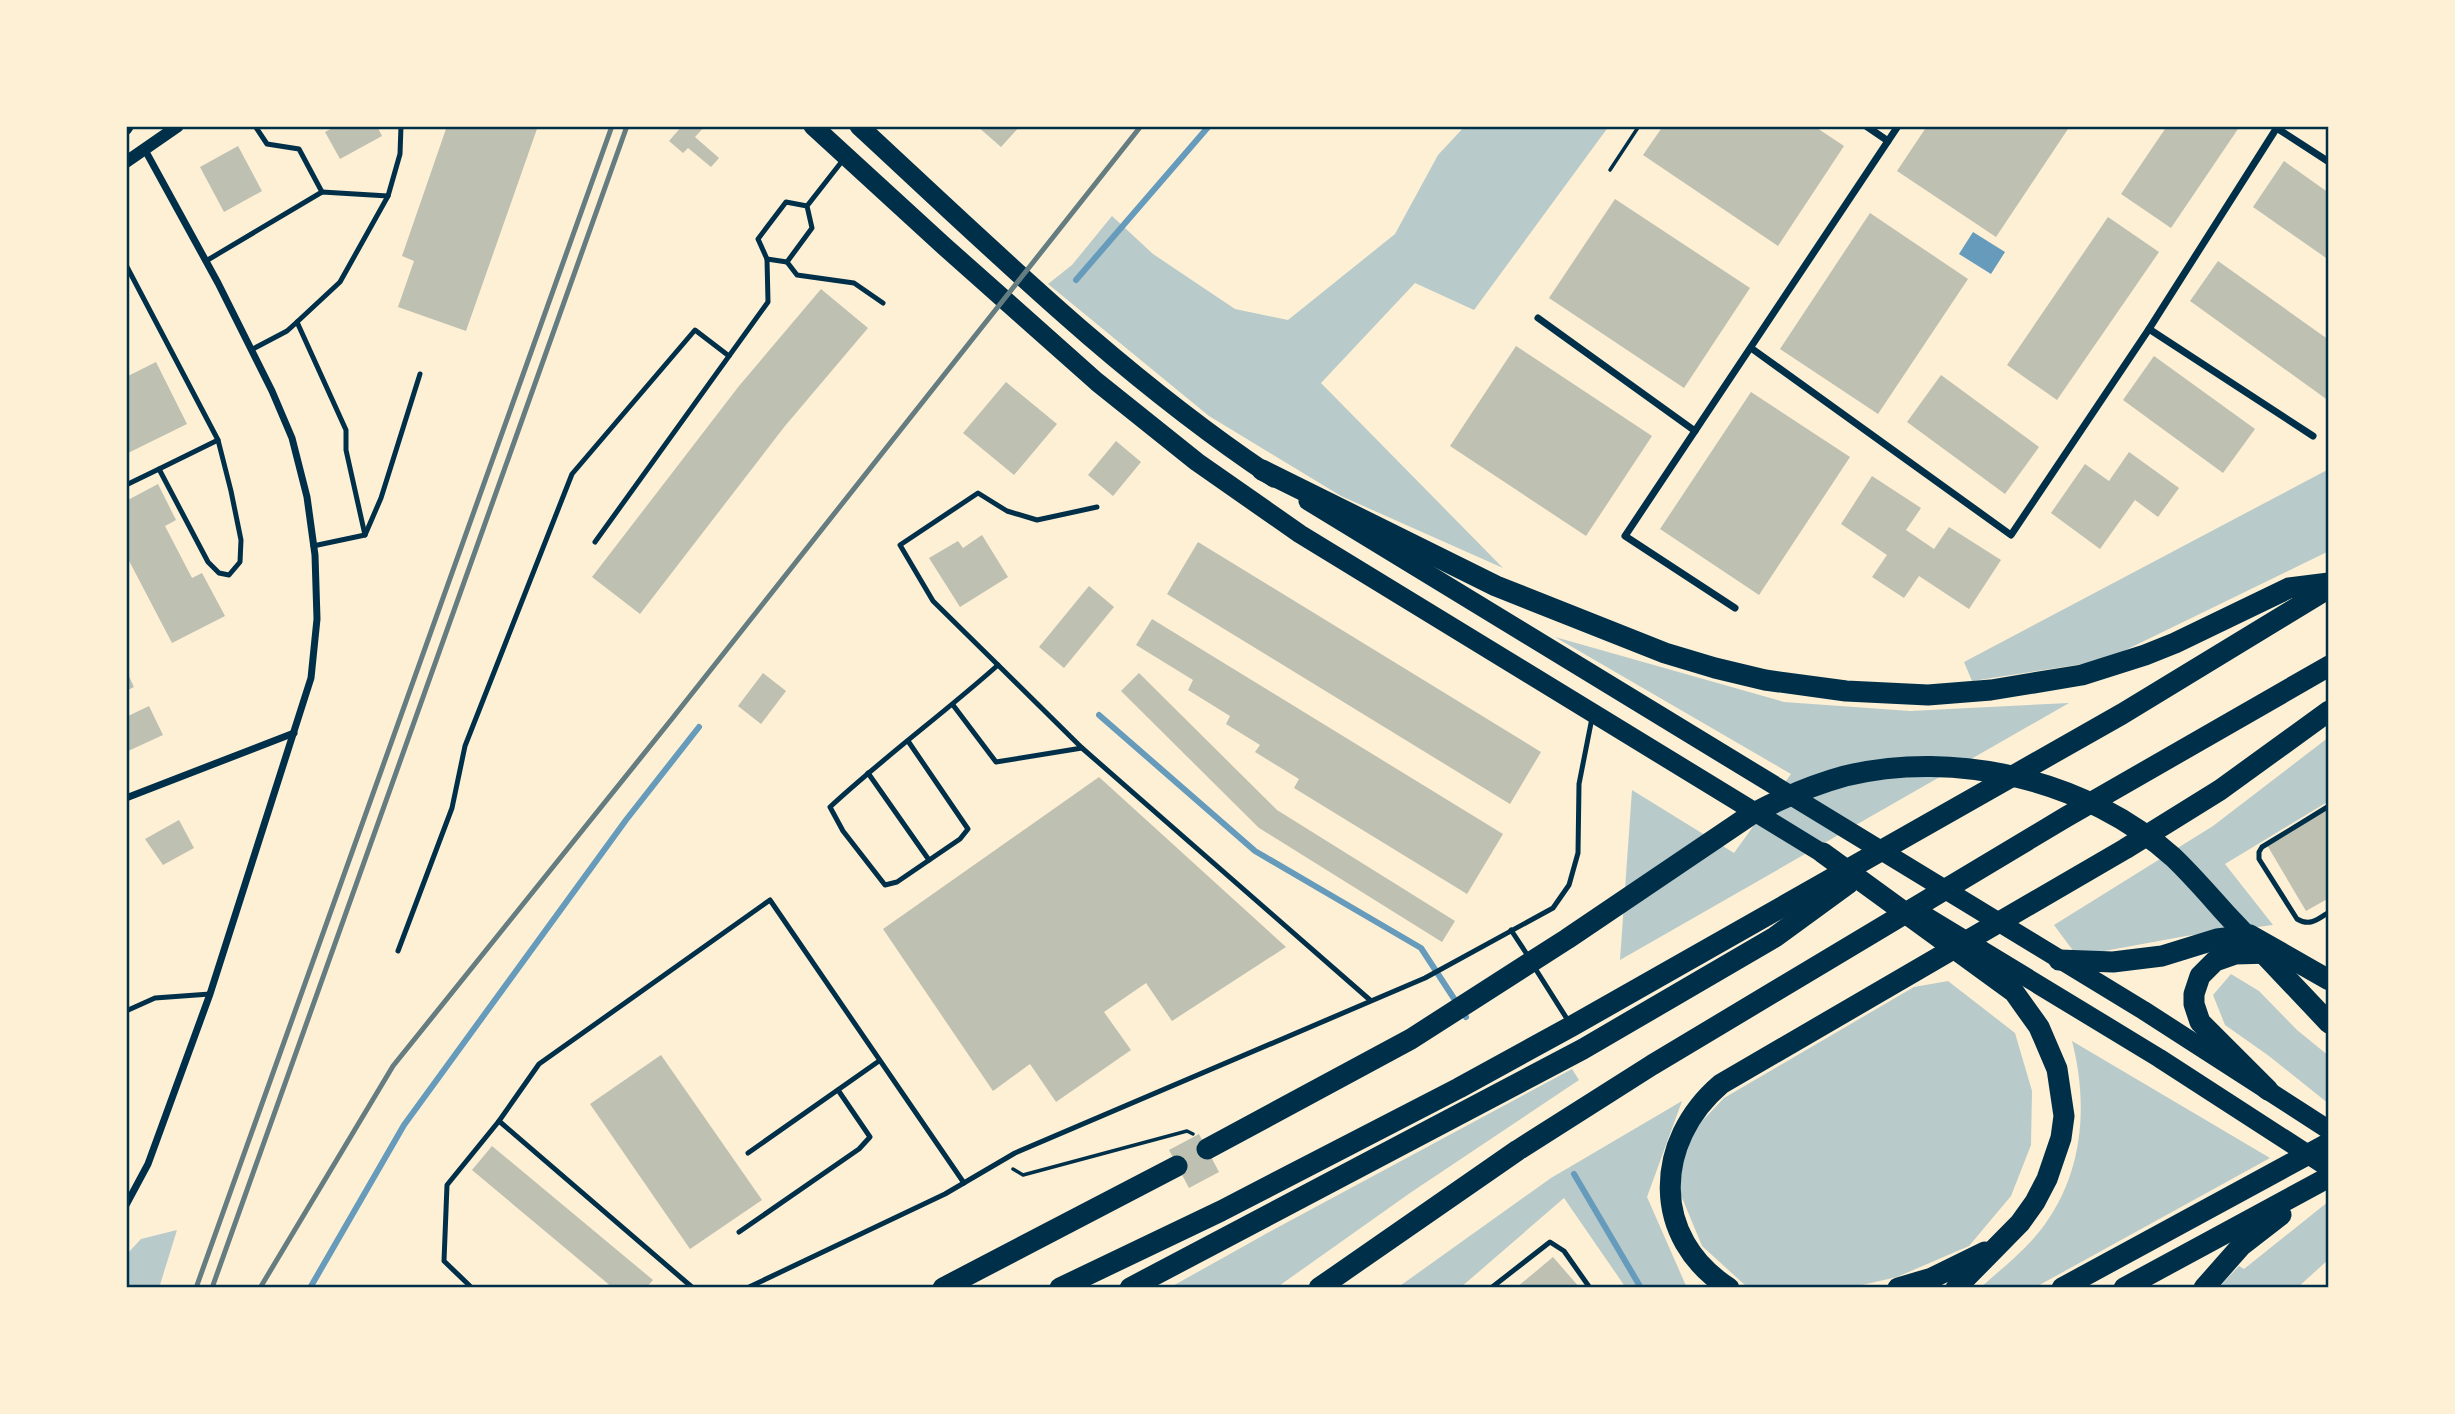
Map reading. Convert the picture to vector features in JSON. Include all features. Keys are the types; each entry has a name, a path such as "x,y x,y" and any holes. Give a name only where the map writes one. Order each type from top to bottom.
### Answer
{"highway":[{"path":"813,126 1049,340 1147,423 1300,534 1822,853 1996,968 2267,1127 2329,1168"},
{"path":"859,126 963,223 1154,391 1262,470 1333,517 2059,960 2329,1130"},
{"path":"1262,470 1496,586 1665,653 1765,680 1846,691 1940,694 1991,690 2082,675 2135,659 2175,643 2289,588 2329,585"},
{"path":"1060,1288 1233,1205 1572,1026 2122,714 2329,585"},
{"path":"1319,1288 1518,1150 1652,1065 2066,817 2329,666"},
{"path":"1729,1288 1707,1272 1685,1243 1672,1206 1670,1186 1675,1147 1693,1112 1706,1097 1721,1084 2149,834 2220,790 2329,711"},
{"path":"1201,1142 1399,1045 1567,939 1752,814 1776,801 1800,790 1847,776 1892,769 1927,767 1971,770 2026,780 2078,798 2118,818 2172,856 2329,1023"},
{"path":"1130,1288 1595,1042 1774,937 1939,818"},
{"path":"2059,960 2125,961 2162,956 2217,940 2250,935 2329,980"},
{"path":"2267,1090 2200,1022 2194,994 2200,976 2207,967 2224,956 2280,952"},
{"path":"1956,1288 2002,1243 2035,1202 2047,1179 2061,1138 2064,1116 2057,1069 2039,1027 1996,968"},
{"path":"2062,1288 2329,1143"},
{"path":"943,1288 1177,1166"},
{"path":"2124,1288 2329,1178"},
{"path":"2204,1288 2241,1246 2329,1178"},
{"path":"1899,1288 1932,1278 2002,1243"}],"street":[{"path":"126,162 178,126"},
{"path":"1866,126 1888,141"},
{"path":"1735,608 1625,536 1898,126"},
{"path":"1751,348 2011,535 2148,329 2276,127 2329,162"},
{"path":"126,1205 148,1164 210,994 311,678 317,619 307,496 292,438 206,261 145,149"},
{"path":"1538,318 1695,431"},
{"path":"2148,329 2312,436"},
{"path":"126,798 294,733"}],"lane":[{"path":"255,126 267,144 299,149 322,192"},
{"path":"251,350 287,331 340,282 388,196 400,154 401,126"},
{"path":"807,206 847,155"},
{"path":"206,261 322,192 388,196"},
{"path":"595,542 768,302 767,259 758,239 786,202 807,206"},
{"path":"787,262 812,228 807,206"},
{"path":"767,259 787,262 797,275 854,283 883,303"},
{"path":"126,265 218,440 241,540 240,562 229,575 219,573 208,562 159,469"},
{"path":"297,322 346,430 346,450 365,535"},
{"path":"398,951 452,808 465,746 572,474 695,330 729,356"},
{"path":"365,535 381,498 420,374"},
{"path":"126,485 218,440"},
{"path":"1097,507 1037,520 1007,511 978,493 901,545 933,601 1082,748 1370,1000"},
{"path":"313,546 365,535"},
{"path":"908,741 968,829 960,839 897,882 885,885 843,831 830,807 868,774 908,741 953,705 998,665"},
{"path":"953,705 996,762 1082,748"},
{"path":"747,1288 862,1234 1015,1153 1425,978 1553,908 1569,885 1578,853 1579,784 1593,712"},
{"path":"868,774 929,860"},
{"path":"2329,806 2262,847 2259,859 2297,919 2304,924 2329,912"},
{"path":"472,1288 444,1261 447,1185 499,1121 539,1064 770,900 964,1182"},
{"path":"1511,930 1572,1026"},
{"path":"126,1011 155,998 210,994"},
{"path":"747,1153 879,1061"},
{"path":"739,1232 859,1149 870,1137 838,1090"},
{"path":"499,1121 693,1288"},
{"path":"1492,1288 1550,1242 1564,1251 1590,1288"}],"path":[{"path":"1610,170 1639,126"},
{"path":"999,1162 1023,1175 1187,1131 1201,1142"}],"shaded area":[{"path":"1465,126 1609,126 1474,310 1415,283 1321,383 1503,568 1341,496 1209,416 1048,284 1072,265 1112,216 1153,254 1235,309 1288,320 1395,234 1438,155"},
{"path":"2329,469 2329,551 2103,661 1972,681 1964,662"},
{"path":"1555,637 1784,702 1910,711 2069,703 1620,960 1632,790 1734,853 1791,774"},
{"path":"2329,737 2329,801 2225,864 2273,925 2186,936 2077,956 2054,925 2213,826"},
{"path":"2231,974 2259,991 2297,1030 2329,1056 2329,1104 2225,1025 2213,995"},
{"path":"1948,981 2015,1033 2032,1091 2031,1145 2011,1196 1969,1246 1897,1277 1849,1288 1746,1286 1702,1246 1678,1188 1687,1137 1724,1098 1914,987"},
{"path":"2072,1041 2270,1158 2034,1288 1980,1288 2039,1232 2054,1211 2065,1188 2073,1165 2081,1116"},
{"path":"1572,1069 1579,1080 1410,1193 1276,1288 1169,1288 1271,1231"},
{"path":"1682,1101 1647,1197 1687,1288 1626,1288 1564,1198 1460,1288 1397,1288 1551,1178"},
{"path":"2329,1201 2329,1259 2297,1288 2218,1288 2239,1266 2244,1269"},
{"path":"177,1230 159,1288 126,1288 126,1255 141,1239"}],"water":[{"path":"1973,232 2005,252 1991,274 1959,254"}],"building":[{"path":"336,126 377,126 382,136 340,159 325,132"},
{"path":"447,126 538,126 466,331 398,307 414,261 402,256"},
{"path":"682,126 705,126 695,137 719,158 711,167 688,148 683,153 669,141"},
{"path":"977,126 1020,126 1001,147"},
{"path":"1663,126 1814,126 1844,146 1778,246 1643,155"},
{"path":"1927,126 2070,126 1996,237 1897,171"},
{"path":"2167,126 2240,126 2171,228 2121,194"},
{"path":"238,146 262,191 224,212 200,167"},
{"path":"2284,161 2329,193 2329,260 2253,207"},
{"path":"1615,199 1750,288 1684,388 1549,298"},
{"path":"1870,213 1968,279 1878,414 1780,349"},
{"path":"2108,217 2159,252 2057,400 2007,365"},
{"path":"2218,261 2329,340 2329,401 2190,301"},
{"path":"821,289 868,328 785,426 640,614 592,577 739,386"},
{"path":"1516,346 1652,436 1586,536 1450,446"},
{"path":"2154,356 2255,429 2223,473 2123,400"},
{"path":"156,362 187,424 126,454 126,377"},
{"path":"1941,375 2039,447 2005,494 1907,422"},
{"path":"1006,382 1057,424 1014,475 963,433"},
{"path":"1751,392 1850,457 1759,595 1660,529"},
{"path":"1116,441 1141,462 1113,496 1088,475"},
{"path":"2129,452 2179,488 2158,517 2135,500 2100,549 2051,513 2085,464 2109,481"},
{"path":"1872,476 1921,508 1906,530 1934,549 1949,527 2001,560 1969,609 1919,576 1904,598 1872,577 1887,555 1841,524"},
{"path":"158,484 176,520 165,526 192,578 202,573 225,616 172,643 126,555 126,501"},
{"path":"982,535 1008,577 960,607 929,558 958,541 963,548"},
{"path":"1198,542 1541,752 1510,804 1167,594"},
{"path":"1089,586 1114,607 1064,668 1039,647"},
{"path":"1152,619 1503,834 1467,894 1294,788 1299,779 1255,752 1260,745 1226,724 1230,716 1188,690 1193,680 1136,645"},
{"path":"126,670 134,687 126,691"},
{"path":"763,673 786,691 761,724 738,706"},
{"path":"1139,673 1277,810 1455,921 1442,942 1259,828 1121,691"},
{"path":"149,706 163,735 126,752 126,717"},
{"path":"1099,777 1286,947 1172,1021 1146,983 1104,1012 1131,1050 1056,1102 1030,1064 993,1091 883,929"},
{"path":"2329,809 2329,898 2306,911 2267,845"},
{"path":"179,820 194,848 163,865 145,839"},
{"path":"661,1055 762,1200 690,1249 590,1104"},
{"path":"1199,1134 1219,1172 1189,1188 1169,1150"},
{"path":"492,1146 653,1280 646,1288 613,1288 472,1170"},
{"path":"1553,1257 1580,1288 1516,1288"}],"waterway":[{"path":"1076,280 1209,126"},
{"path":"1099,715 1255,851 1421,948 1466,1017"},
{"path":"310,1288 404,1125 626,820 699,727"},
{"path":"1574,1174 1641,1288"}],"railway":[{"path":"196,1288 612,126"},
{"path":"212,1288 627,126"},
{"path":"260,1288 393,1066 1141,126"}]}
